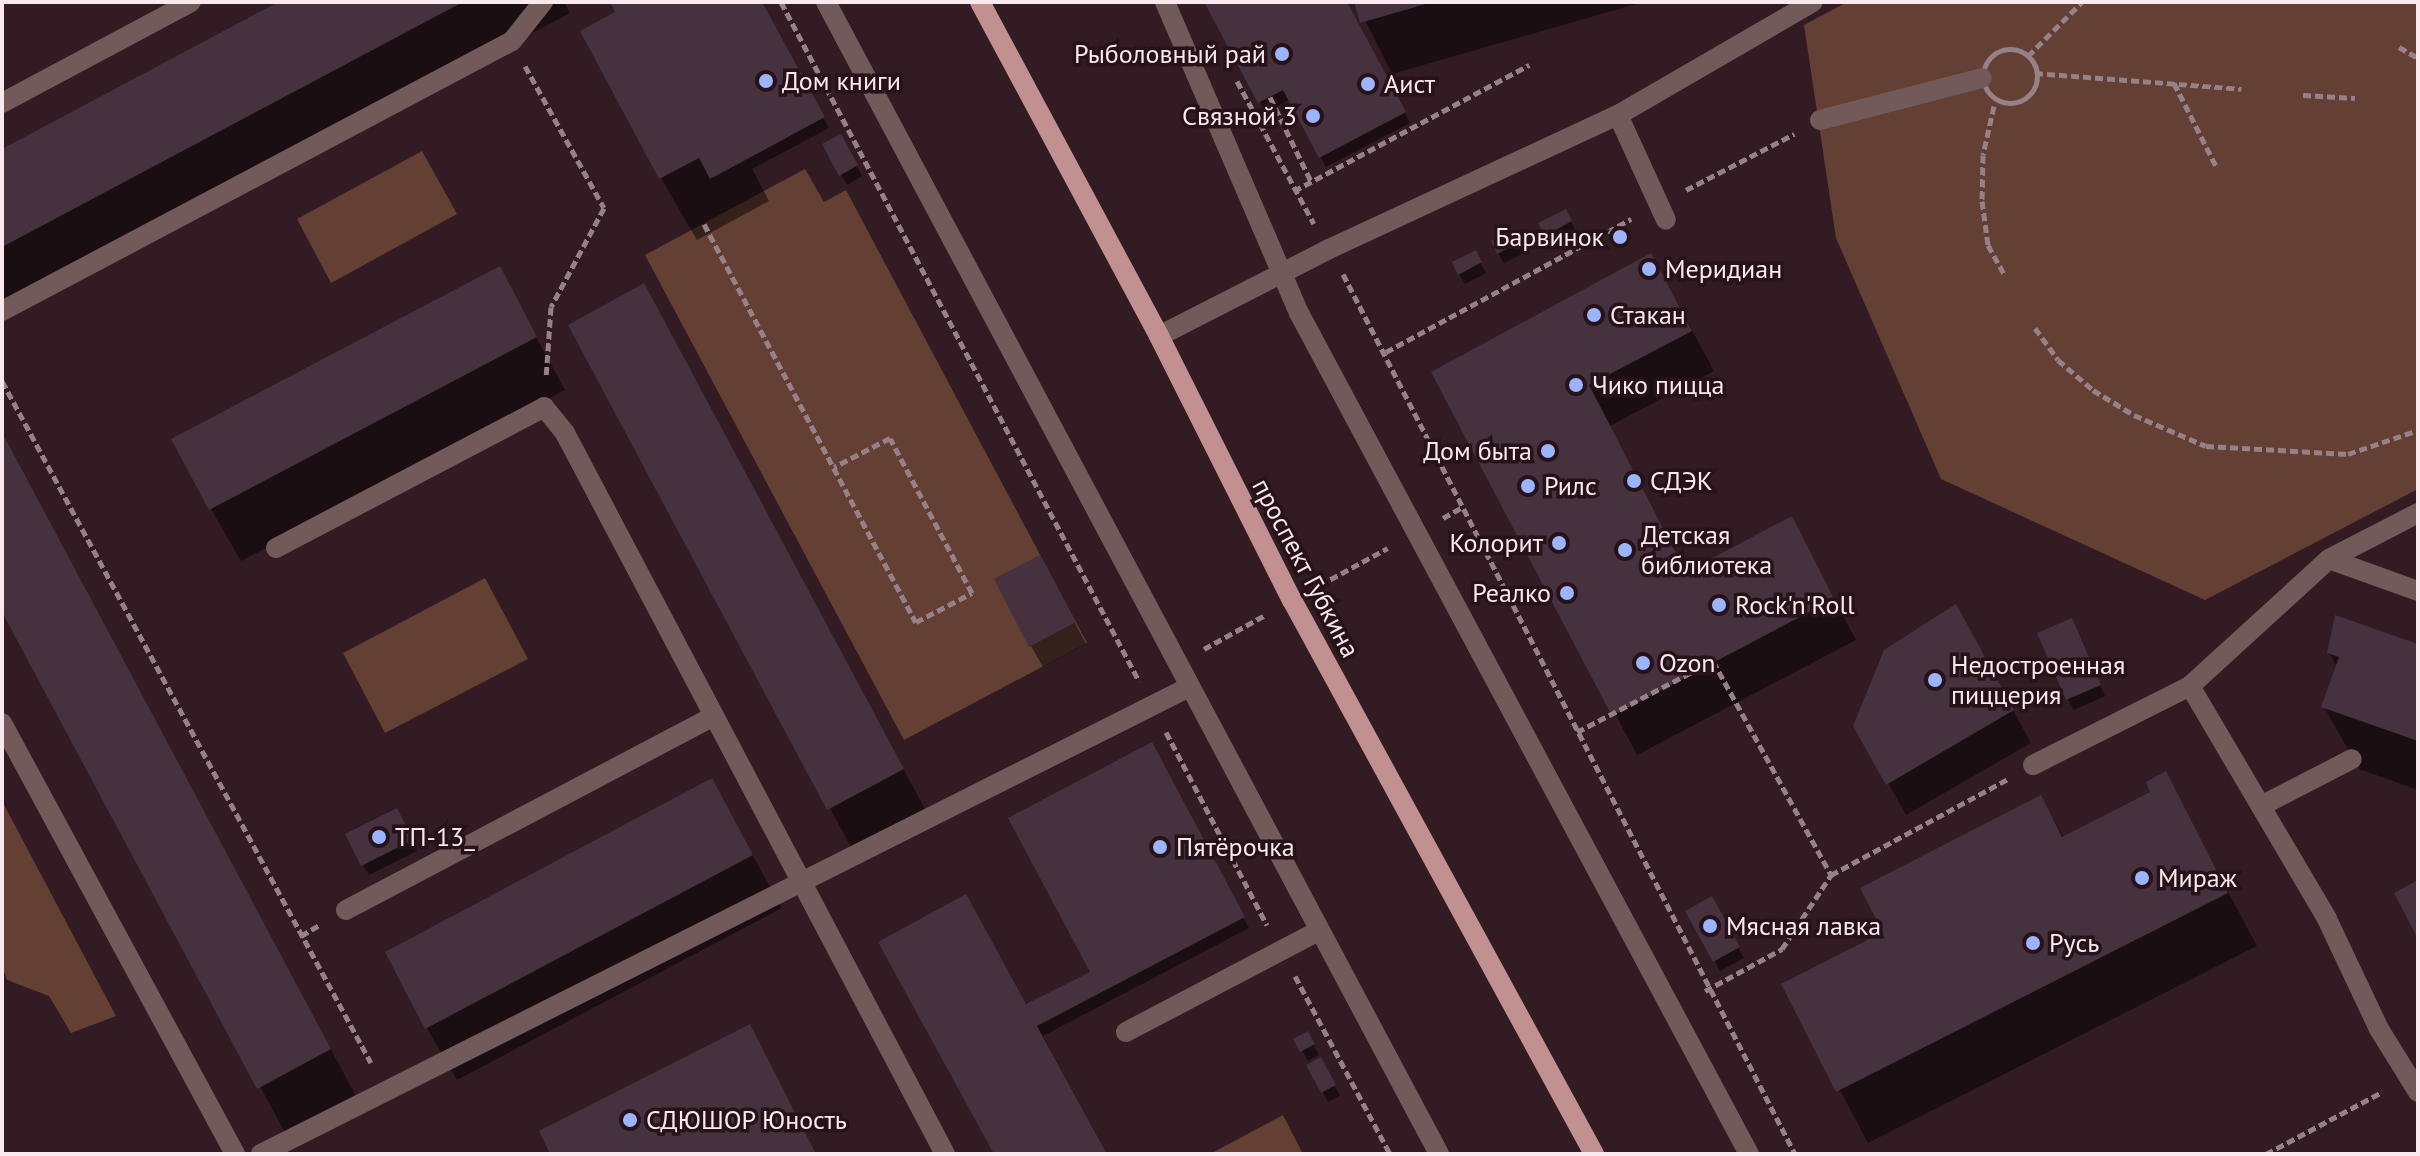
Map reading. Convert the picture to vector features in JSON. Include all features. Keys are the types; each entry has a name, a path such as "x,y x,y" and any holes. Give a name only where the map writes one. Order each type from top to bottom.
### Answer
{"main road":[{"name":"проспект Губкина","path":"980,2 1159,336 1292,600 1594,1154"}],"street":[{"path":"2,103 191,2"},
{"path":"2,311 512,41 543,2"},
{"path":"826,2 1439,1154"},
{"path":"1165,2 1281,273 1389,489 1749,1154"},
{"path":"1159,336 1329,249 1618,115 1813,2"},
{"path":"1820,120 1982,78"},
{"path":"1618,115 1664,211"},
{"path":"276,548 544,407 565,433 945,1154"},
{"path":"2033,765 2190,686 2329,559 2418,513"},
{"path":"2329,559 2418,591"},
{"path":"2190,686 2261,806 2414,1085"},
{"path":"261,1154 1189,687"},
{"path":"346,910 714,716"},
{"path":"2,723 235,1154"},
{"path":"2261,806 2352,759"},
{"path":"1126,1032 1318,931"}],"path":[{"path":"781,2 1390,1154"},
{"path":"2028,56 2082,2"},
{"path":"512,41 604,208 551,307 544,407"},
{"path":"2399,47 2418,58"},
{"path":"1294,191 1529,65"},
{"path":"1231,70 1294,191 1386,352 1707,990 1795,1154"},
{"path":"2035,73 2241,89"},
{"path":"2174,83 2217,168"},
{"path":"2303,95 2355,98"},
{"path":"1270,97 1312,183"},
{"path":"1995,101 1983,155 1982,201 1988,245 2004,274"},
{"path":"1386,352 1664,211 1820,120"},
{"path":"704,224 916,622 972,593 890,438 834,467"},
{"path":"2035,328 2058,360 2093,390 2134,415 2206,446 2348,454 2418,430"},
{"path":"2,381 387,1092"},
{"path":"1576,732 1713,661 1831,875"},
{"path":"1672,1009 1782,949 1831,875 2033,765"},
{"path":"2266,1154 2414,1085"}],"shaded area":[{"path":"1847,2 2418,2 2418,489 2205,600 1941,479 1836,238 1804,25"},
{"path":"422,151 457,214 331,283 297,219"},
{"path":"805,169 824,202 846,190 1087,643 904,740 645,255"},
{"path":"485,578 528,659 385,733 343,653"},
{"path":"2,801 116,1016 71,1033 49,996 7,980 2,966"},
{"path":"1283,1115 1303,1154 1210,1154"}],"building":[{"path":"278,2 463,2 2,247 2,149"},
{"path":"610,2 762,2 825,117 710,179 699,158 659,179 580,31 615,12"},
{"path":"1204,2 1347,2 1406,112 1319,158 1283,90 1258,103"},
{"path":"1354,2 1429,2 1429,3 1360,23"},
{"path":"841,134 858,165 839,176 822,144"},
{"path":"1566,209 1572,221 1545,236 1538,223"},
{"path":"1516,229 1522,241 1497,254 1491,241"},
{"path":"1476,250 1482,262 1458,275 1452,262"},
{"name":"Дом быта","path":"1651,253 1692,331 1589,385 1686,572 1792,516 1834,599 1612,716 1431,372"},
{"path":"500,266 537,337 209,510 171,439"},
{"path":"644,283 904,769 827,810 568,325"},
{"path":"2,432 331,1049 257,1089 2,612"},
{"path":"1040,555 1076,622 1029,647 994,579"},
{"name":"Недостроенная пиццерия","path":"1956,604 2014,710 1886,785 1853,726 1884,650"},
{"path":"2335,615 2418,644 2418,741 2321,707 2339,657 2327,653"},
{"path":"2072,618 2101,685 2066,700 2037,633"},
{"path":"1152,742 1245,917 1037,1026 1107,1154 994,1154 878,942 966,894 1026,1004 1090,972 1008,818"},
{"name":"Русь","path":"2166,771 2228,893 1836,1092 1781,984 1883,932 1860,888 2041,795 2062,837 2150,792 2146,782"},
{"path":"712,778 753,855 425,1029 385,952"},
{"name":"ТП-13_","path":"397,808 413,840 361,866 345,834"},
{"path":"2418,880 2418,939 2394,893"},
{"path":"1712,896 1740,947 1713,962 1685,911"},
{"path":"750,1024 816,1154 550,1154 539,1131"},
{"path":"1308,1031 1315,1044 1300,1052 1293,1039"},
{"path":"1321,1057 1336,1085 1321,1093 1306,1065"}],"place":[{"name":"Рыболовный рай","path":"1282,54"},
{"name":"Дом книги","path":"766,81"},
{"name":"Аист","path":"1368,84"},
{"name":"Связной 3","path":"1313,116"},
{"name":"Барвинок","path":"1620,237"},
{"name":"Меридиан","path":"1649,269"},
{"name":"Стакан","path":"1594,315"},
{"name":"Чико пицца","path":"1576,385"},
{"name":"Дом быта","path":"1548,451"},
{"name":"СДЭК","path":"1634,481"},
{"name":"Рилс","path":"1528,486"},
{"name":"Колорит","path":"1559,543"},
{"name":"Детская библиотека","path":"1625,550"},
{"name":"Реалко","path":"1567,593"},
{"name":"Rock'n'Roll","path":"1719,605"},
{"name":"Ozon","path":"1643,663"},
{"name":"Недостроенная пиццерия","path":"1935,680"},
{"name":"ТП-13_","path":"379,837"},
{"name":"Пятёрочка","path":"1160,847"},
{"name":"Мираж","path":"2142,878"},
{"name":"Мясная лавка","path":"1710,926"},
{"name":"Русь","path":"2033,943"},
{"name":"СДЮШОР Юность","path":"630,1120"}]}
